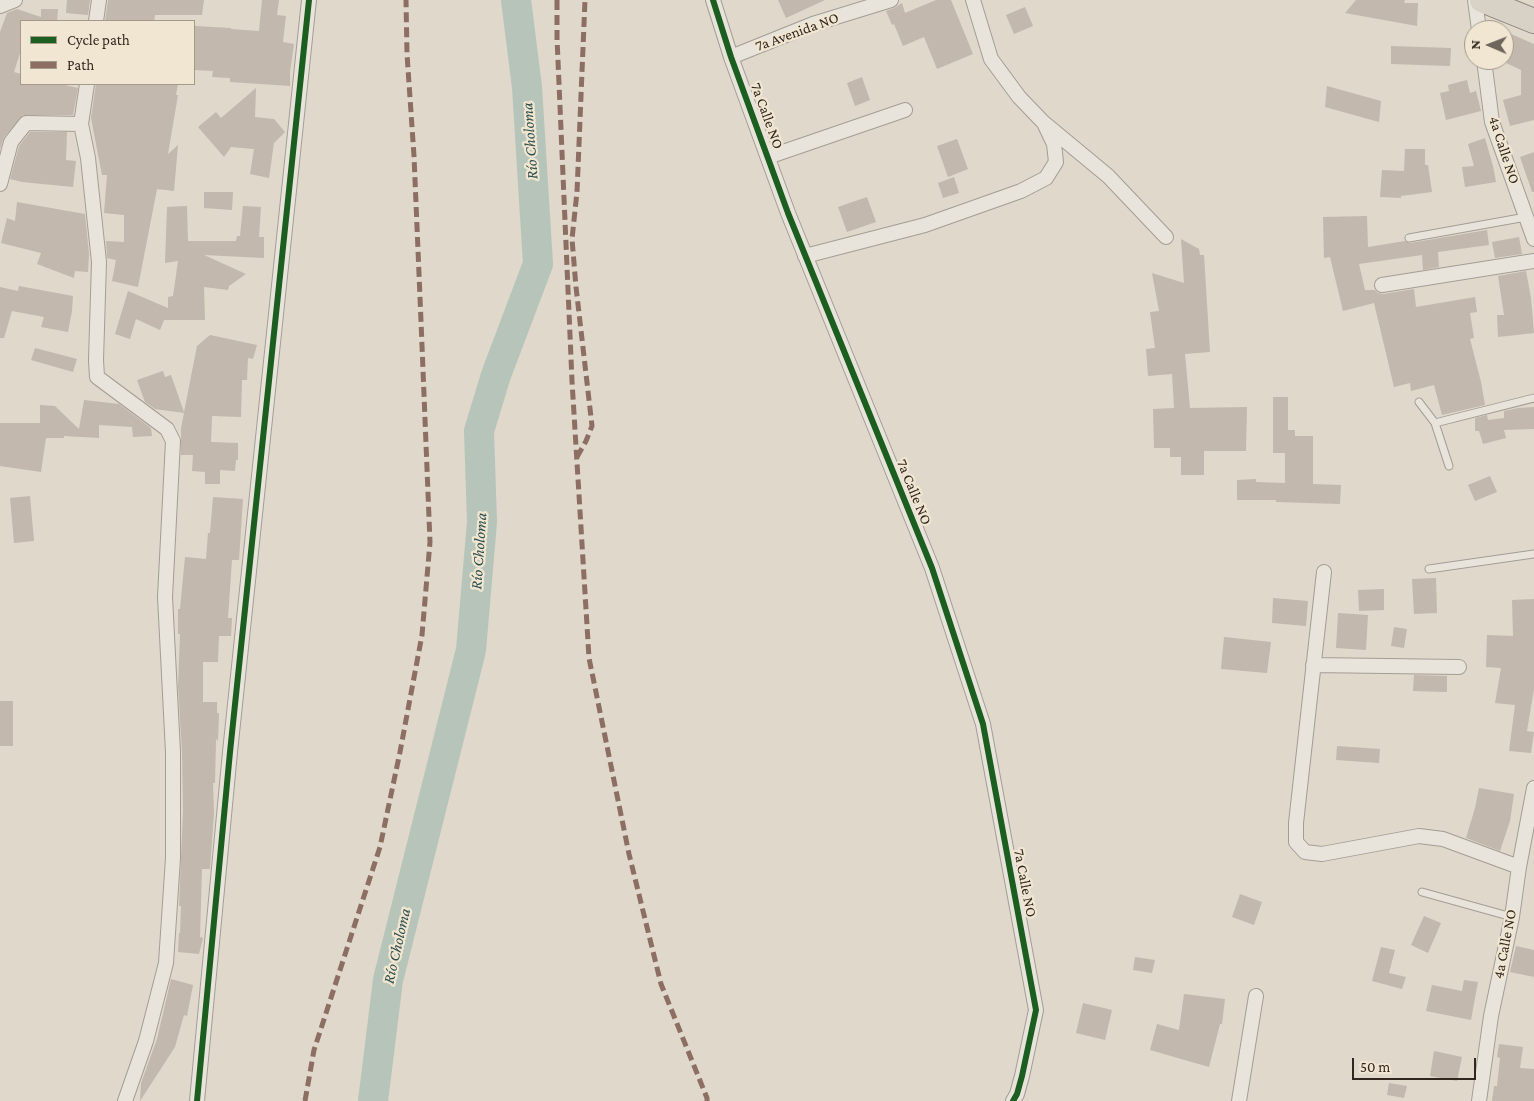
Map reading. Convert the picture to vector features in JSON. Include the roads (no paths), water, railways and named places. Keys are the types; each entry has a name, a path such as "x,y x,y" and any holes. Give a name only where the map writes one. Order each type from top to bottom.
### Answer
{"highway":[{"path":"1482,0 1534,21"}],"street":[{"path":"96,20 99,0"},
{"path":"197,1101 230,752 309,0"},
{"name":"7a Calle NO","path":"713,0 731,57 788,214 932,568 983,724 1036,1010 1022,1076 1013,1101"},
{"name":"7a Avenida NO","path":"731,57 813,24 891,0"},
{"path":"973,0 991,59 1019,97 1044,123 1108,176 1166,236"},
{"path":"1475,0 1478,20"},
{"name":"4a Calle NO","path":"1485,70 1492,122 1534,238"},
{"path":"87,85 81,124 88,158 99,262 97,377 167,428 173,441 165,597 173,752 174,858 166,963 146,1041 125,1101"},
{"path":"768,158 905,110"},
{"path":"0,184 11,142 26,123 81,124"},
{"path":"805,256 925,225 1021,191 1046,178 1056,162 1054,144 1044,123"},
{"path":"1382,285 1534,261"},
{"path":"1324,572 1296,823 1296,842 1305,852 1322,854 1419,836 1444,839 1519,866"},
{"path":"1313,665 1459,667"},
{"name":"4a Calle NO","path":"1479,1101 1491,1016 1512,916 1519,866 1534,788"},
{"path":"1239,1101 1256,996"}],"lane":[{"path":"1409,238 1527,217"},
{"path":"1435,423 1534,398"},
{"path":"1419,402 1435,423 1449,466"},
{"path":"1429,569 1534,554"},
{"path":"1422,892 1512,916"}],"waterway":[{"name":"Río Choloma","path":"373,1101 388,980 471,650 482,522 479,431 496,375 538,264 527,87 516,0"}]}
